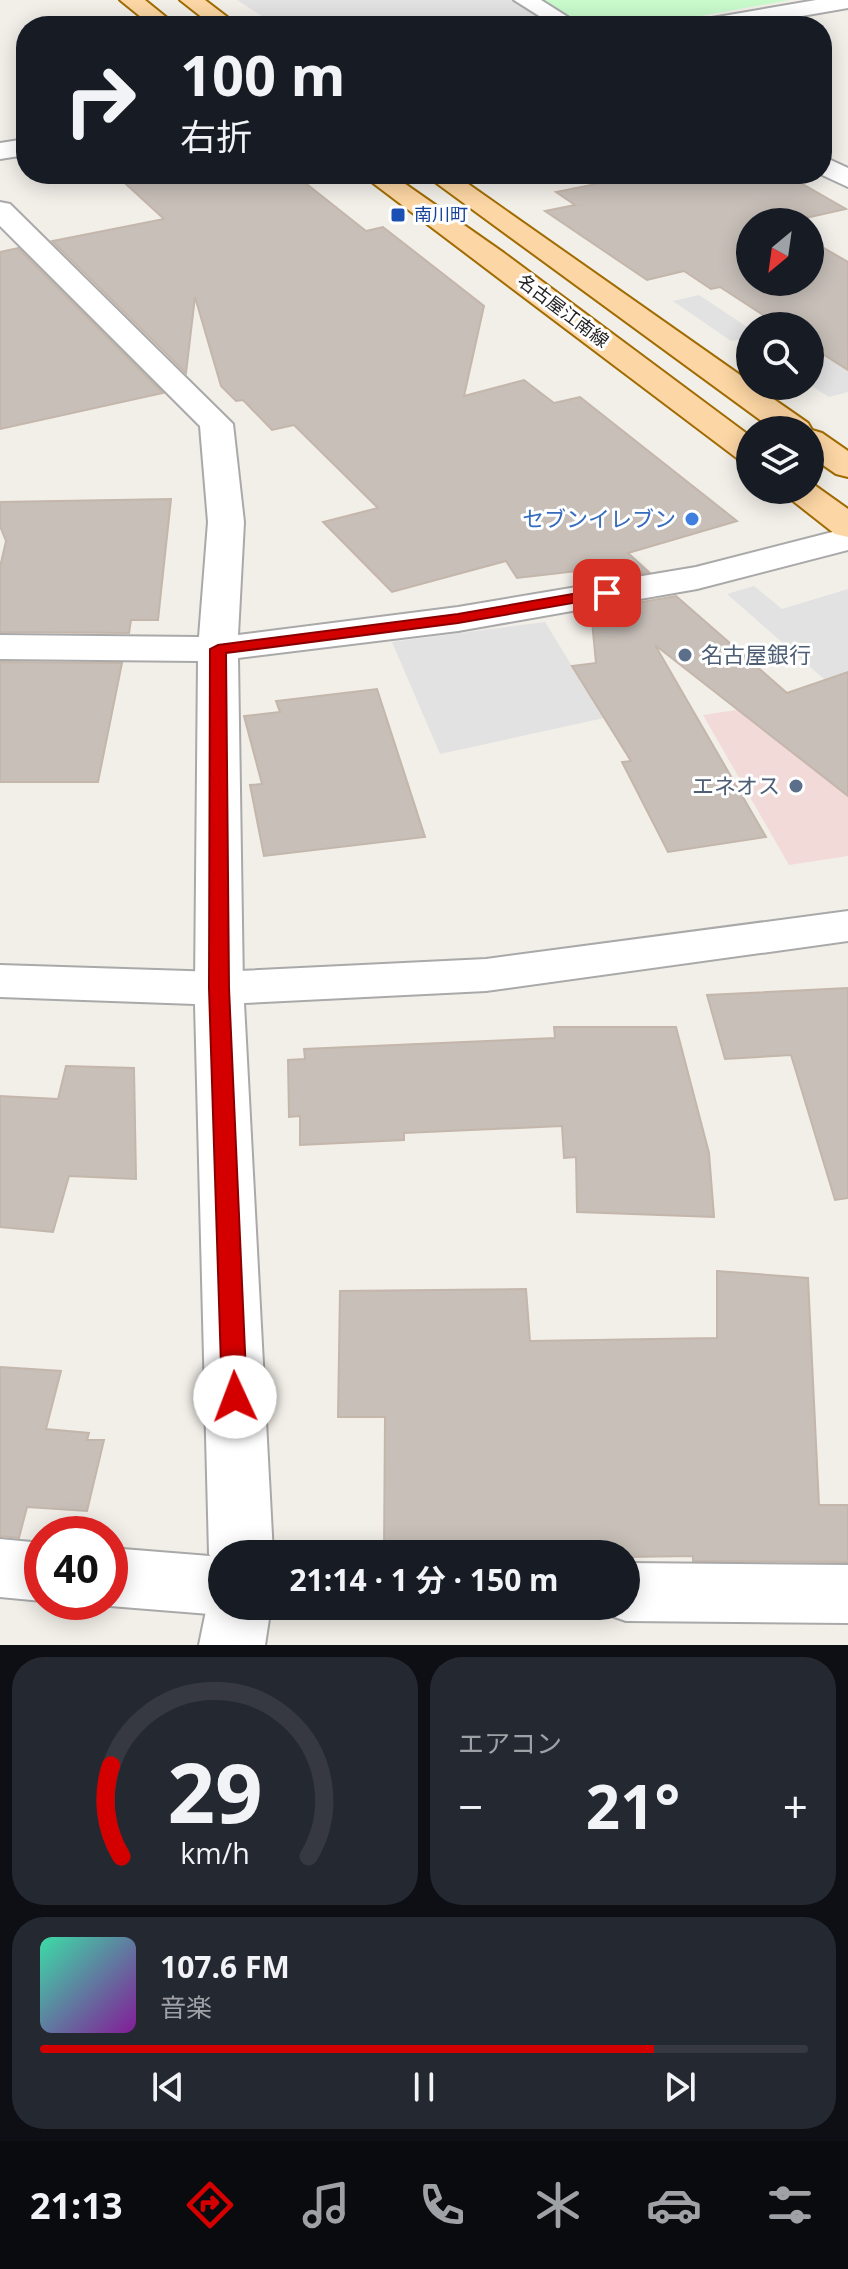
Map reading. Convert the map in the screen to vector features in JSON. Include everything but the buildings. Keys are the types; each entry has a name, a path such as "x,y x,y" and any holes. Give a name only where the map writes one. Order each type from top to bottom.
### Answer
{"main road":[{"path":"131,0 153,16"},
{"path":"191,0 214,16"},
{"name":"名古屋江南線","path":"388,184 494,259 736,441"},
{"name":"名古屋江南線","path":"451,184 776,416"},
{"path":"824,450 848,467"},
{"path":"819,504 848,526"}],"street":[{"path":"525,0 553,16"},
{"path":"769,16 844,4"},
{"path":"0,210 216,424 226,522 218,649 219,988 240,1540"},
{"path":"0,647 218,649 458,619 697,578 848,539"},
{"path":"0,981 219,988 486,975 848,926"},
{"path":"0,1568 24,1570"},
{"path":"128,1578 208,1585"},
{"path":"640,1592 848,1594"},
{"path":"232,1645 236,1620"}],"shaded area":[{"path":"237,0 514,0 542,16 262,16"},
{"path":"699,295 736,320 736,340 731,341 673,301"},
{"path":"848,348 848,392 829,397 824,394 824,354"},
{"path":"754,586 782,609 848,589 848,672 824,679 727,594"},
{"path":"545,622 604,718 440,754 392,642"},
{"name":"エネオス","path":"848,674 848,856 789,865 703,715 749,708"}],"green space":[{"path":"541,0 789,0 701,16 569,16"}],"place":[{"name":"南川町","path":"398,215"},
{"name":"セブンイレブン","path":"692,519"},
{"name":"名古屋銀行","path":"685,655"},
{"name":"エネオス","path":"796,786"}],"route":[{"path":"235,1397 219,988 218,649 458,619 607,593"}]}
